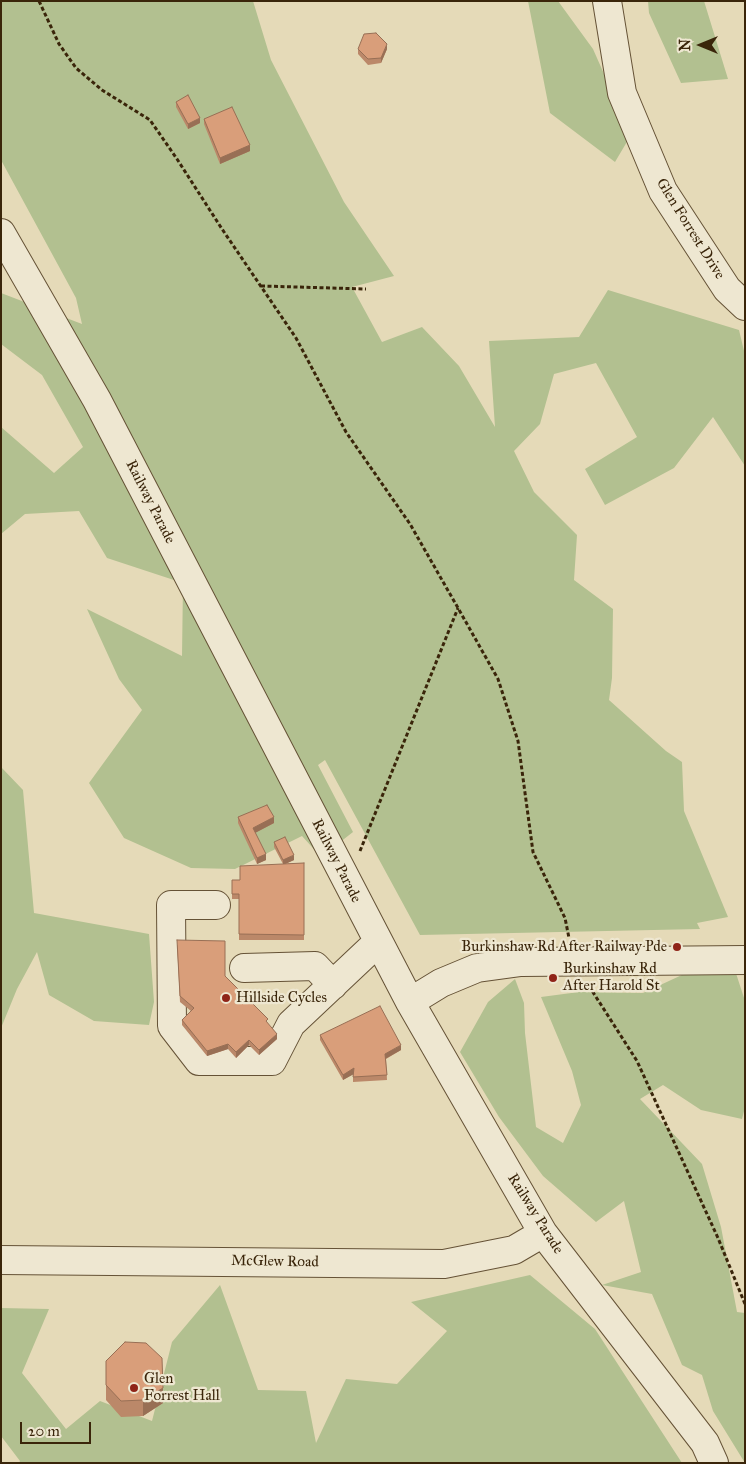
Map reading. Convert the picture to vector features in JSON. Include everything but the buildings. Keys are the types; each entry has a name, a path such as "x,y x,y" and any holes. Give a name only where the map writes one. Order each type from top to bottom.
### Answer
{"street":[{"name":"Glen Forrest Drive","path":"607,1 622,93 663,191 727,289 745,306"},
{"name":"Railway Parade","path":"1,233 97,400 410,1002 543,1233 704,1443 714,1463"},
{"path":"216,905 171,905 172,1026 199,1061 272,1061 291,1024 378,942"},
{"path":"410,1002 441,982 477,968 521,962 745,960"},
{"path":"244,968 314,966 333,984"},
{"name":"McGlew Road","path":"1,1260 444,1264 514,1250 543,1233"}],"path":[{"path":"39,1 59,44 76,68 102,90 150,120 296,338 346,432 410,524 498,679 518,741 532,852 565,918 574,962 637,1061 718,1238 745,1304"},
{"path":"261,286 366,289"},
{"path":"347,883 458,608"}],"green space":[{"path":"1,1 253,1 271,60 344,202 394,276 352,287 382,342 422,327 459,366 495,427 489,341 579,337 608,290 739,330 745,355 745,466 713,417 674,468 605,505 585,469 637,437 596,363 554,374 540,424 514,451 534,492 577,535 574,580 613,609 612,678 609,700 666,751 682,762 684,811 728,917 697,923 700,929 420,935 325,760 318,765 353,832 321,857 302,836 235,869 191,868 124,838 89,783 142,710 119,679 87,609 182,656 183,583 107,558 79,511 25,514 1,534 1,427 54,473 83,447 42,375 1,344 1,293 82,324 76,298 1,160"},
{"path":"528,1 558,1 593,49 631,135 615,162 550,113"},
{"path":"648,1 704,1 728,79 681,83 649,13"},
{"path":"1,767 23,790 34,913 149,934 154,1002 149,1025 94,1021 49,995 37,952 17,989 1,1028"},
{"path":"732,961 745,1001 745,1107 742,1119 701,1110 663,1085 640,1099 702,1164 721,1227 737,1312 745,1313 745,1463 713,1411 702,1375 682,1365 652,1294 602,1285 641,1272 624,1201 596,1222 543,1176 499,1117 460,1052 488,1002 515,979 524,1003 525,1033 536,1127 563,1143 581,1105 572,1071 541,997 579,992 643,993 697,968"},
{"path":"530,1275 595,1329 682,1463 19,1463 20,1461 1,1436 1,1308 49,1309 22,1373 66,1429 100,1401 152,1421 172,1342 220,1285 258,1390 306,1391 316,1443 346,1379 397,1384 447,1331 411,1302"}],"place":[{"name":"Burkinshaw Rd After Railway Pde","path":"677,947"},
{"name":"Burkinshaw Rd After Harold St","path":"553,978"},
{"name":"Hillside Cycles","path":"226,998"},
{"name":"Glen Forrest Hall","path":"134,1388"}]}
